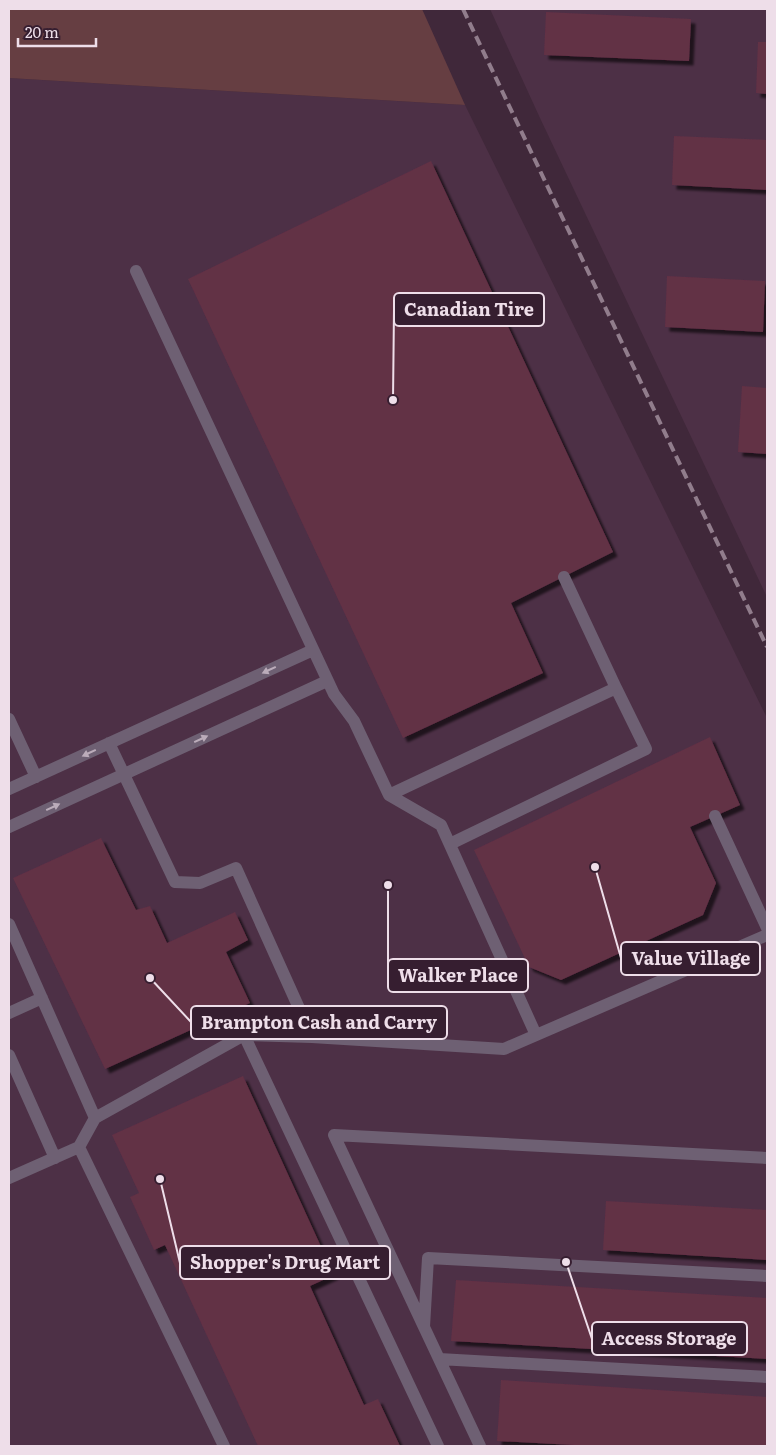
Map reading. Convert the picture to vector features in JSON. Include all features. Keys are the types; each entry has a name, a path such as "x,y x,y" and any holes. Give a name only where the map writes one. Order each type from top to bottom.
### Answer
{"lane":[{"path":"136,271 334,694 354,721 389,795 441,825 536,1035"},
{"path":"450,844 646,749 564,577"},
{"path":"9,789 313,650"},
{"path":"9,827 328,681"},
{"path":"389,795 616,688"},
{"path":"9,719 36,777"},
{"path":"109,744 175,882 200,883 236,868 312,1037"},
{"path":"715,816 767,928"},
{"path":"9,924 95,1118"},
{"path":"9,1178 79,1147 95,1118 244,1036 312,1037 504,1049 767,935"},
{"path":"9,1013 42,998"},
{"path":"244,1036 438,1446"},
{"path":"9,1055 55,1158"},
{"path":"480,1446 334,1135 767,1158"},
{"path":"79,1147 224,1446"},
{"path":"424,1327 428,1258 767,1276"},
{"path":"439,1359 767,1377"}],"shaded area":[{"path":"9,9 422,9 465,105 9,78"},
{"path":"490,9 767,9 767,597 540,118"},
{"path":"9,78 465,105 767,718 767,1446 9,1446"}],"building":[{"path":"546,12 691,19 689,61 544,55"},
{"path":"758,42 767,42 767,94 756,93"},
{"path":"674,136 767,140 767,190 672,185"},
{"path":"431,161 613,552 511,603 543,673 403,738 188,279"},
{"path":"667,276 765,281 763,332 665,327"},
{"path":"742,386 767,388 767,454 738,452"},
{"path":"710,737 740,805 690,827 716,883 703,915 561,980 529,967 474,850"},
{"path":"101,838 136,910 150,906 167,943 235,912 248,940 226,952 250,1003 105,1069 13,878"},
{"path":"243,1076 334,1275 310,1286 364,1405 378,1399 400,1446 258,1446 165,1245 154,1250 130,1197 139,1193 112,1135"},
{"path":"606,1201 767,1210 767,1260 603,1250"},
{"path":"456,1280 767,1298 767,1359 451,1341"},
{"path":"501,1380 767,1397 767,1446 592,1446 497,1441"}],"railway":[{"path":"463,9 767,647"}],"place":[{"name":"Canadian Tire","path":"393,400"},
{"name":"Value Village","path":"595,867"},
{"name":"Walker Place","path":"388,885"},
{"name":"Brampton Cash and Carry","path":"150,978"},
{"name":"Shopper's Drug Mart","path":"160,1179"},
{"name":"Access Storage","path":"566,1262"}]}
